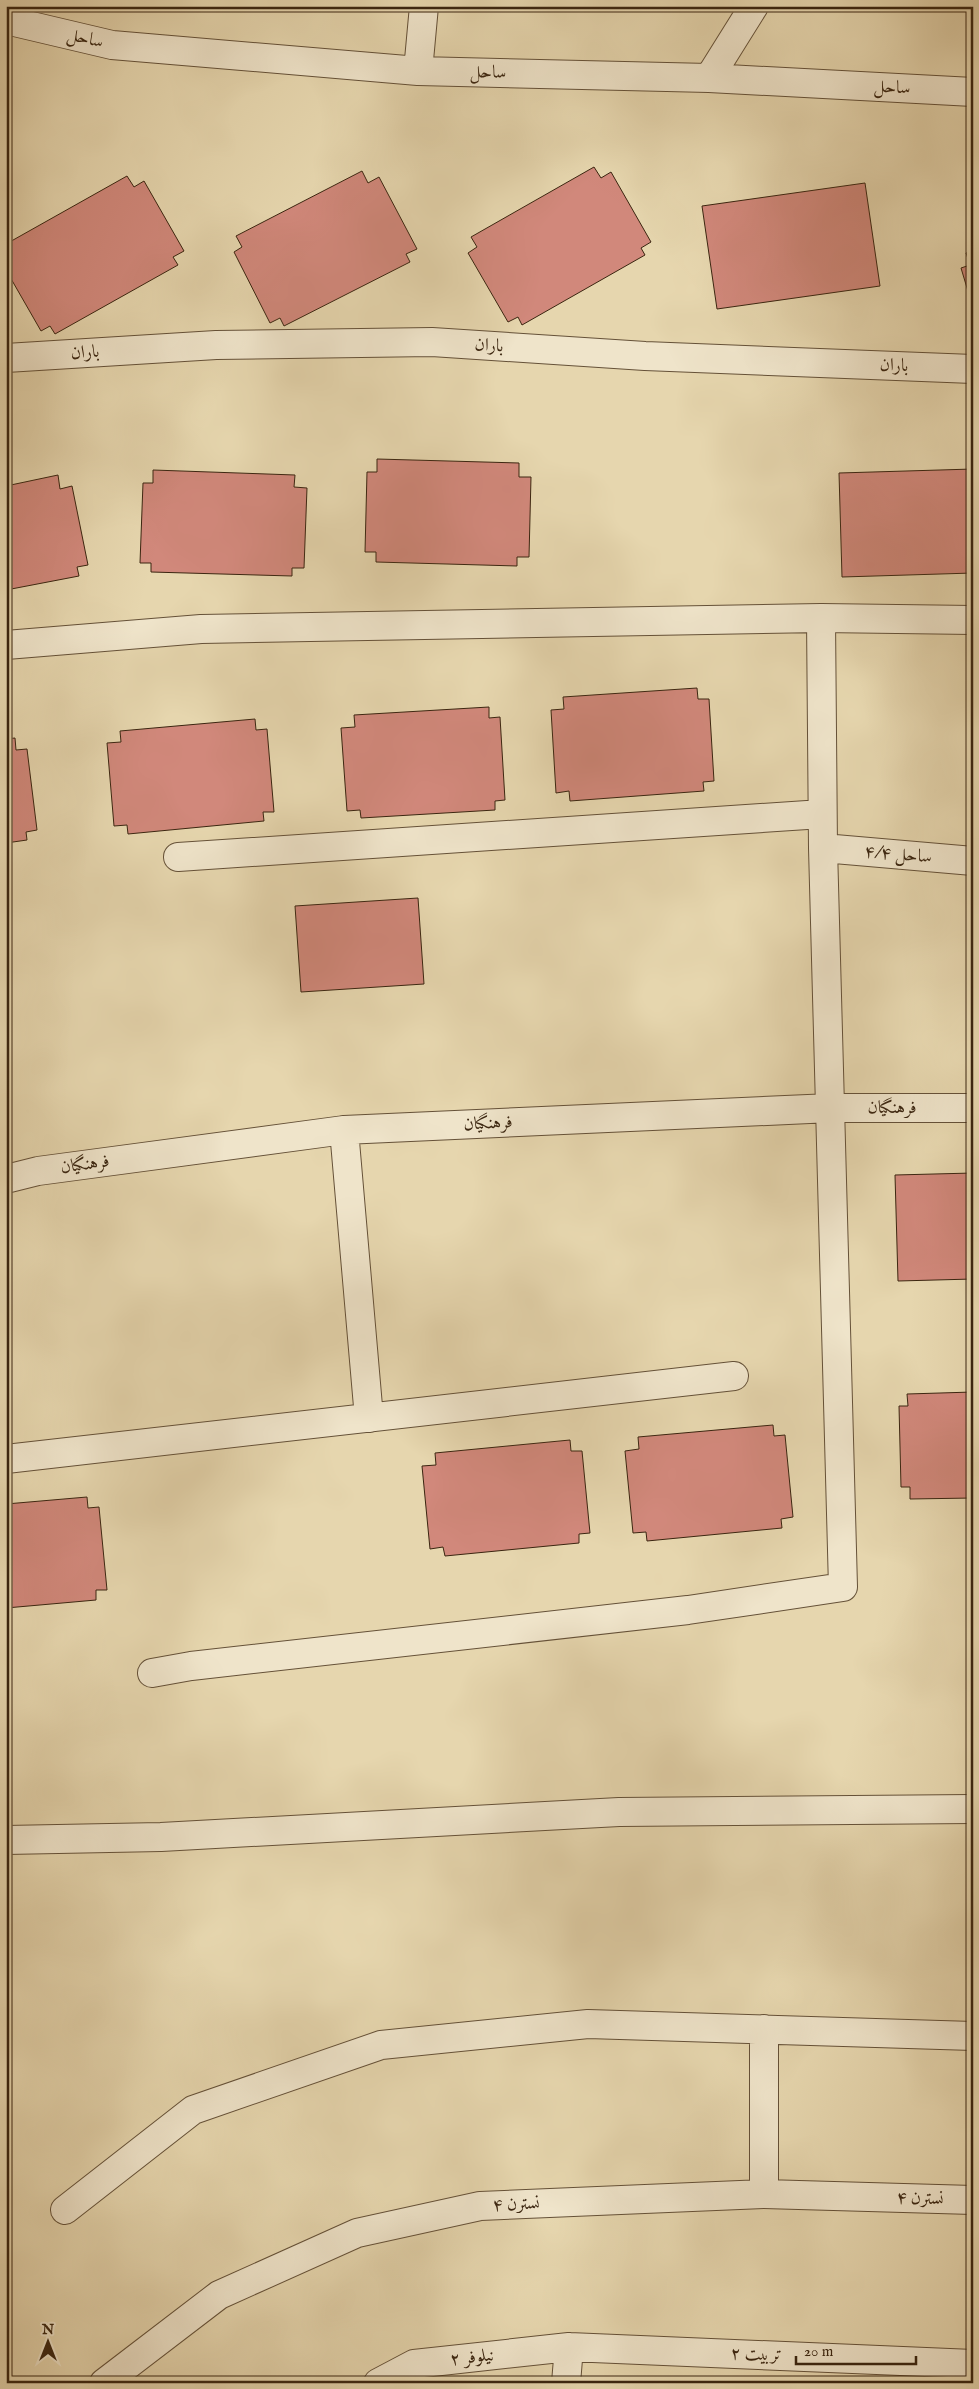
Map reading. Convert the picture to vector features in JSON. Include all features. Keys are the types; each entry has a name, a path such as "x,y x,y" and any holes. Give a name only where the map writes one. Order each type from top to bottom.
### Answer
{"street":[{"path":"418,71 424,6"},
{"path":"709,78 754,6"},
{"name":"ساحل","path":"6,20 112,45 418,71 709,78 973,92"},
{"name":"باران","path":"6,358 216,345 432,342 645,356 973,369"},
{"path":"6,645 201,629 821,618 973,620"},
{"path":"152,1673 191,1666 688,1610 843,1587 822,814 821,618"},
{"path":"178,857 822,814"},
{"name":"ساحل ۴/۴","path":"823,848 973,861"},
{"name":"فرهنگیان","path":"6,1179 38,1171 344,1130 831,1108 973,1108"},
{"path":"344,1130 369,1418"},
{"path":"6,1459 734,1376"},
{"path":"6,1840 161,1837 619,1812 973,1809"},
{"path":"65,2210 193,2110 380,2045 588,2024 973,2036"},
{"path":"764,2029 764,2194"},
{"name":"نسترن ۴","path":"104,2383 219,2295 357,2233 480,2206 764,2194 973,2200"},
{"path":"566,2383 569,2347"},
{"name":"تربیت ۲","path":"569,2347 973,2364"},
{"name":"نیلوفر ۲","path":"378,2383 414,2364 569,2347"}],"building":[{"path":"594,167 601,178 611,172 651,242 641,248 645,255 522,325 518,317 508,322 468,253 477,247 471,237"},
{"path":"362,171 368,183 379,177 417,249 406,254 410,262 284,326 280,318 270,323 234,252 242,247 236,236"},
{"path":"127,176 134,187 144,181 184,251 173,257 178,265 55,334 50,326 41,331 6,270 6,259 10,257 6,250 6,244"},
{"path":"865,183 880,286 717,309 702,206"},
{"path":"973,251 973,308 961,268 970,265 966,253"},
{"path":"377,459 519,463 519,477 531,477 529,557 517,557 517,566 376,562 376,552 365,552 367,472 377,472"},
{"path":"973,469 973,573 842,577 839,473"},
{"path":"153,470 295,475 294,487 307,488 304,568 292,568 292,576 151,572 151,563 140,563 143,483 153,483"},
{"path":"58,475 60,489 72,486 88,565 77,567 79,576 6,590 6,486"},
{"path":"697,688 698,699 709,699 714,781 703,782 704,791 570,801 569,791 556,793 551,710 564,709 563,697"},
{"path":"489,707 489,718 500,717 505,800 495,801 495,810 361,818 360,810 347,811 341,728 355,727 354,715"},
{"path":"255,719 256,730 267,729 274,812 263,812 264,821 128,834 127,825 114,826 107,743 121,742 120,731"},
{"path":"15,738 16,750 27,749 37,830 26,832 27,840 6,843 6,739"},
{"path":"418,898 424,984 301,992 295,906"},
{"path":"973,1173 973,1279 898,1281 895,1175"},
{"path":"973,1392 973,1498 910,1499 910,1487 901,1487 899,1406 908,1406 907,1394"},
{"path":"773,1425 774,1436 785,1435 793,1517 781,1519 782,1528 647,1541 646,1532 633,1533 625,1451 639,1449 638,1437"},
{"path":"570,1440 571,1451 582,1451 590,1533 579,1534 579,1543 445,1556 443,1547 430,1549 422,1466 436,1465 435,1453"},
{"path":"87,1497 88,1508 99,1507 107,1590 96,1590 96,1600 6,1608 6,1504"}]}
